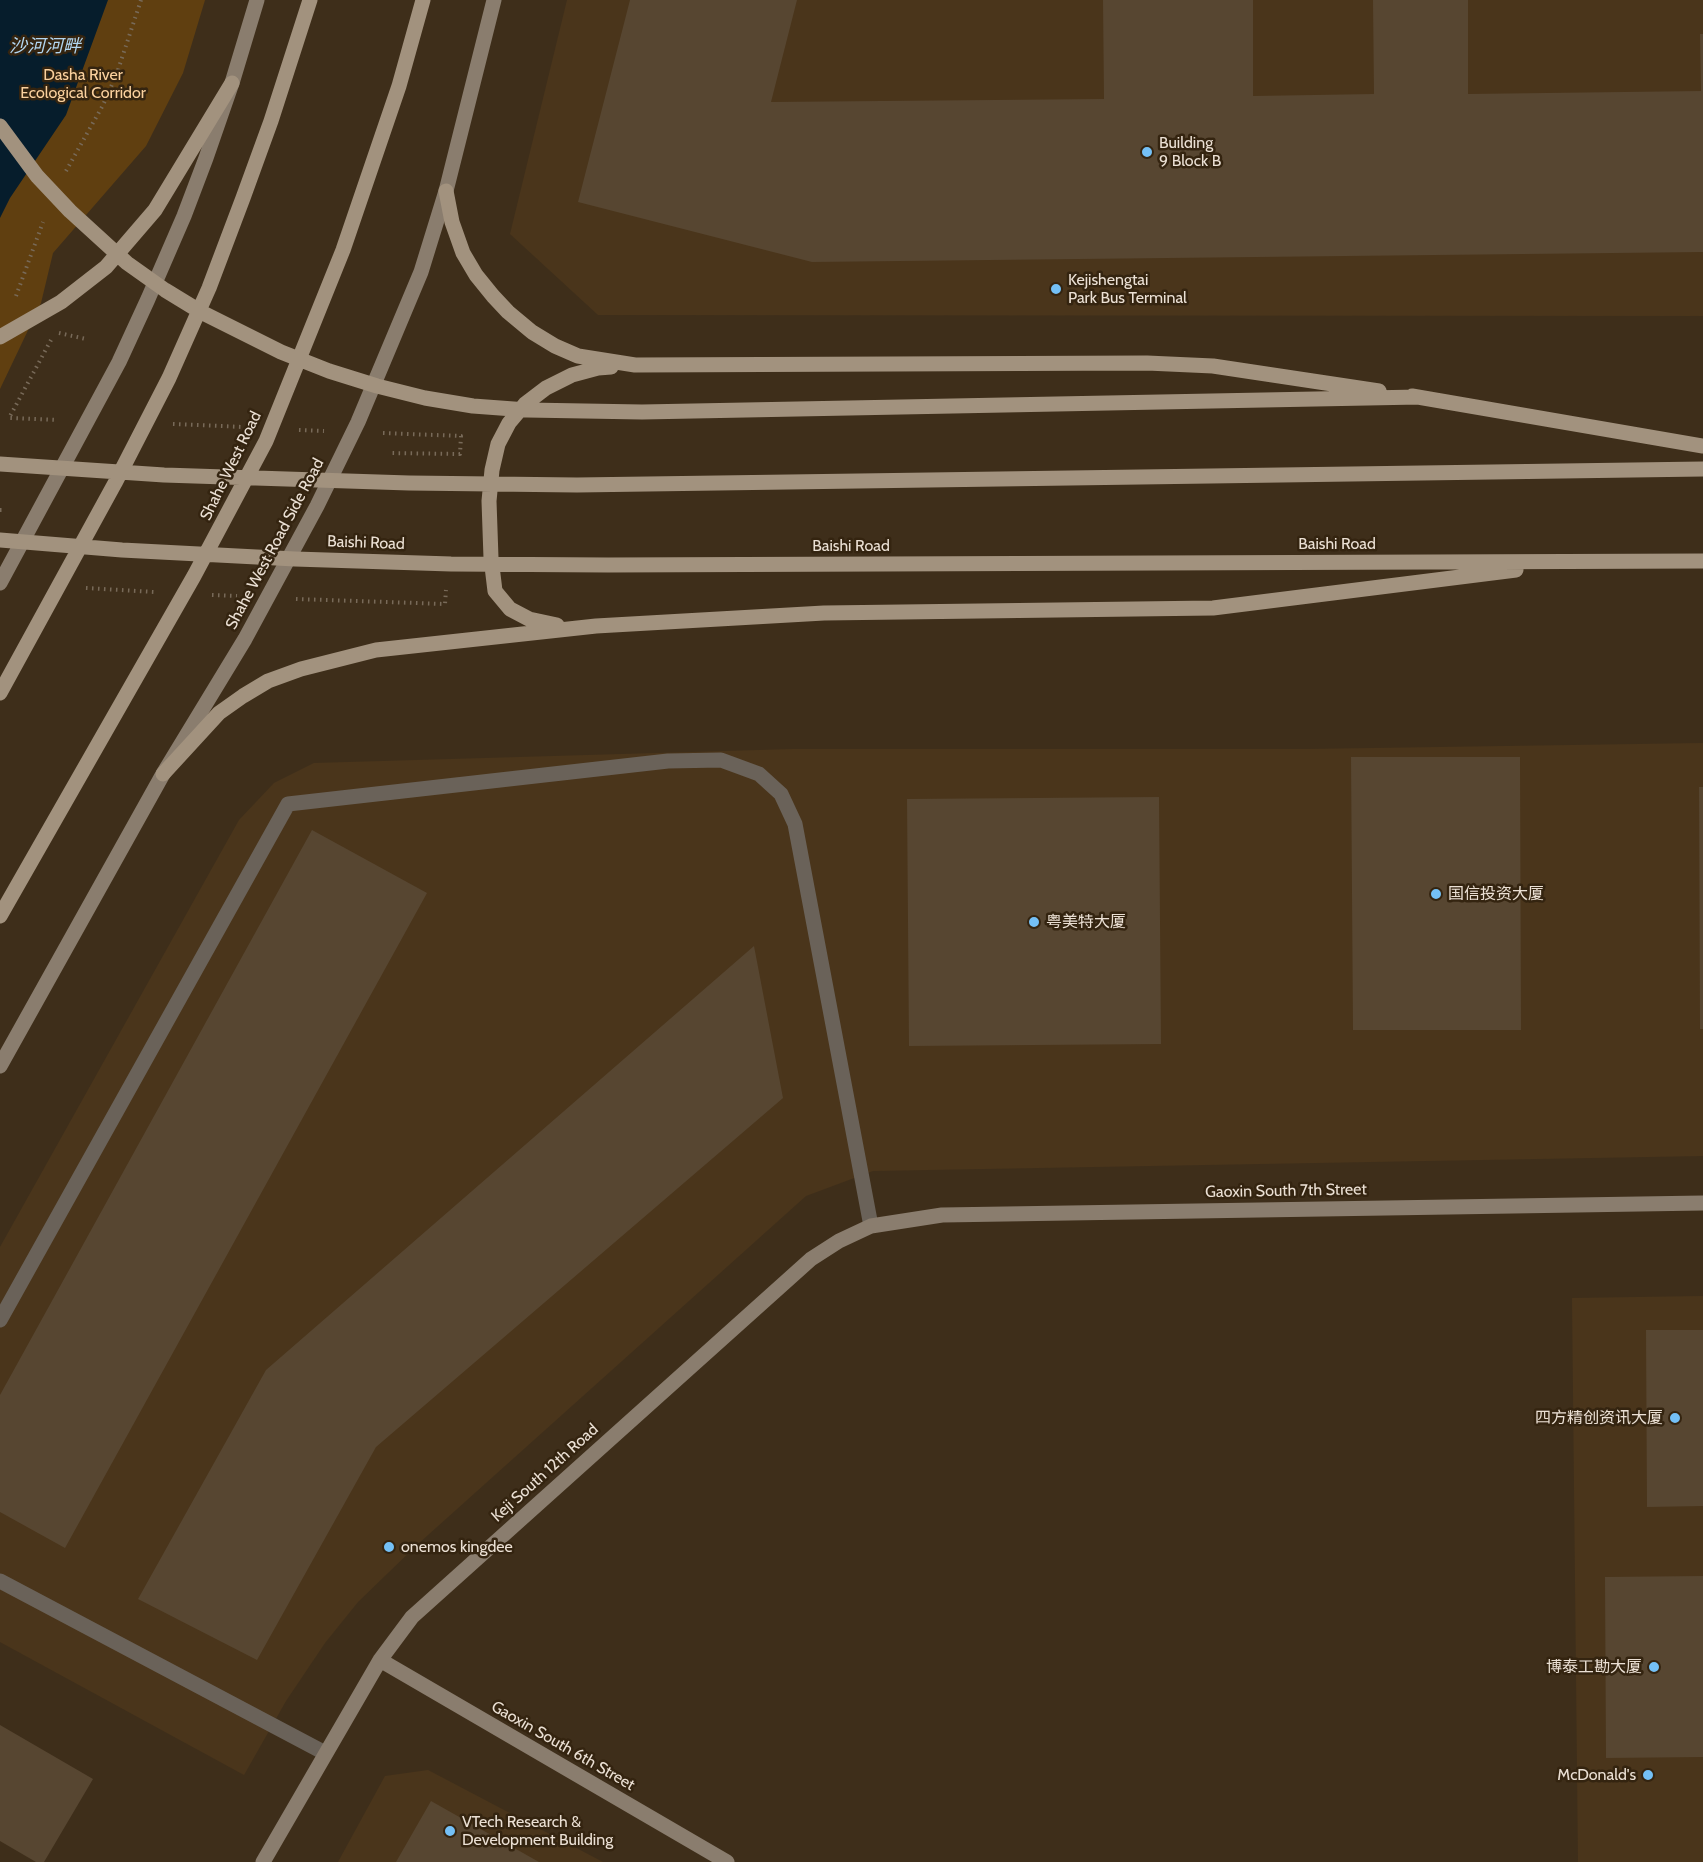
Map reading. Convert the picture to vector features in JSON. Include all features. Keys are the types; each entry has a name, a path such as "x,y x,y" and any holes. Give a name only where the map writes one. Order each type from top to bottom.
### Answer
{"main road":[{"path":"0,693 115,483 169,378 209,288 243,198 271,121 310,0"},
{"name":"Shahe West Road","path":"0,916 194,576 266,441 343,250 399,86 423,0"},
{"path":"0,337 43,314 106,267 155,210 232,83"},
{"path":"0,126 37,176 70,211 127,263 165,290 201,312 281,352 329,371 425,398 473,405 577,412 1419,397"},
{"path":"447,191 452,222 463,253 476,275 508,312 532,332 578,356 634,365"},
{"path":"596,626 559,626 529,619 510,609 495,591 489,501 492,470 498,444 509,423 525,404 546,388 572,375 597,368 634,365 1147,363 1213,366 1419,397 1703,446"},
{"path":"0,464 164,475 555,485 1703,469"},
{"name":"Baishi Road","path":"0,540 191,554 451,564 1703,561"},
{"path":"163,774 219,713 268,681 300,669 376,650 596,626 824,613 1213,608 1579,562"}],"street":[{"path":"0,583 114,372 144,310 184,216 232,83 257,0"},
{"name":"Shahe West Road Side Road","path":"0,1066 163,774 245,639 337,464 394,340 421,272 447,191 494,0"},
{"name":"Gaoxin South 7th Street","path":"872,1226 942,1215 1703,1203"},
{"name":"Keji South 12th Road","path":"263,1862 380,1660 412,1617 811,1259 839,1241 872,1226"},
{"name":"Gaoxin South 6th Street","path":"380,1660 727,1862"}],"lane":[{"path":"0,1320 288,804 656,763 721,760 759,774 781,794 795,824 872,1226"},
{"path":"0,1581 325,1753"}],"path":[{"path":"68,420 9,418 55,332 86,339"},
{"path":"172,424 254,428"},
{"path":"289,429 336,431"},
{"path":"382,433 461,436 460,454 389,453"},
{"path":"306,600 445,604 446,586"}],"shaded area":[{"path":"567,0 1703,0 1703,316 598,315 510,234"},
{"path":"1703,743 1703,1156 873,1171 806,1196 418,1544 358,1602 325,1643 286,1701 244,1775 0,1642 0,1247 239,820 274,783 314,763 793,749 1308,749"},
{"path":"1703,1296 1703,1862 1578,1862 1572,1298"},
{"path":"428,1770 603,1862 338,1862 385,1776"}],"green space":[{"name":"Dasha River Ecological Corridor","path":"0,0 205,0 183,73 146,146 53,253 41,303 0,389"}],"water":[{"name":"沙河河畔","path":"0,0 108,0 66,115 10,198 0,218"}],"building":[{"name":"Building 9 Block B","path":"630,0 797,0 771,102 1104,99 1103,0 1253,0 1253,96 1374,94 1373,0 1468,0 1468,94 1701,91 1700,34 1703,34 1703,252 812,262 578,202"},
{"name":"国信投资大厦","path":"1351,757 1520,757 1521,1030 1353,1030"},
{"path":"1699,787 1703,787 1703,1029 1700,1029"},
{"name":"粤美特大厦","path":"1159,797 1161,1044 909,1046 907,799"},
{"path":"312,830 427,893 65,1548 0,1512 0,1395"},
{"path":"754,946 783,1098 376,1447 257,1660 138,1599 266,1370"},
{"name":"四方精创资讯大厦","path":"1646,1330 1703,1330 1703,1506 1647,1507"},
{"name":"博泰工勘大厦","path":"1703,1576 1703,1757 1606,1758 1605,1577"},
{"path":"0,1725 93,1779 44,1862 36,1862 0,1841"},
{"name":"VTech Research & Development Building","path":"431,1801 539,1862 396,1862"}],"place":[{"name":"Building 9 Block B","path":"1147,152"},
{"name":"Kejishengtai Park Bus Terminal","path":"1056,289"},
{"name":"国信投资大厦","path":"1436,894"},
{"name":"粤美特大厦","path":"1034,922"},
{"name":"四方精创资讯大厦","path":"1675,1418"},
{"name":"onemos kingdee","path":"389,1547"},
{"name":"博泰工勘大厦","path":"1654,1667"},
{"name":"McDonald's","path":"1648,1775"},
{"name":"VTech Research & Development Building","path":"450,1831"}]}
